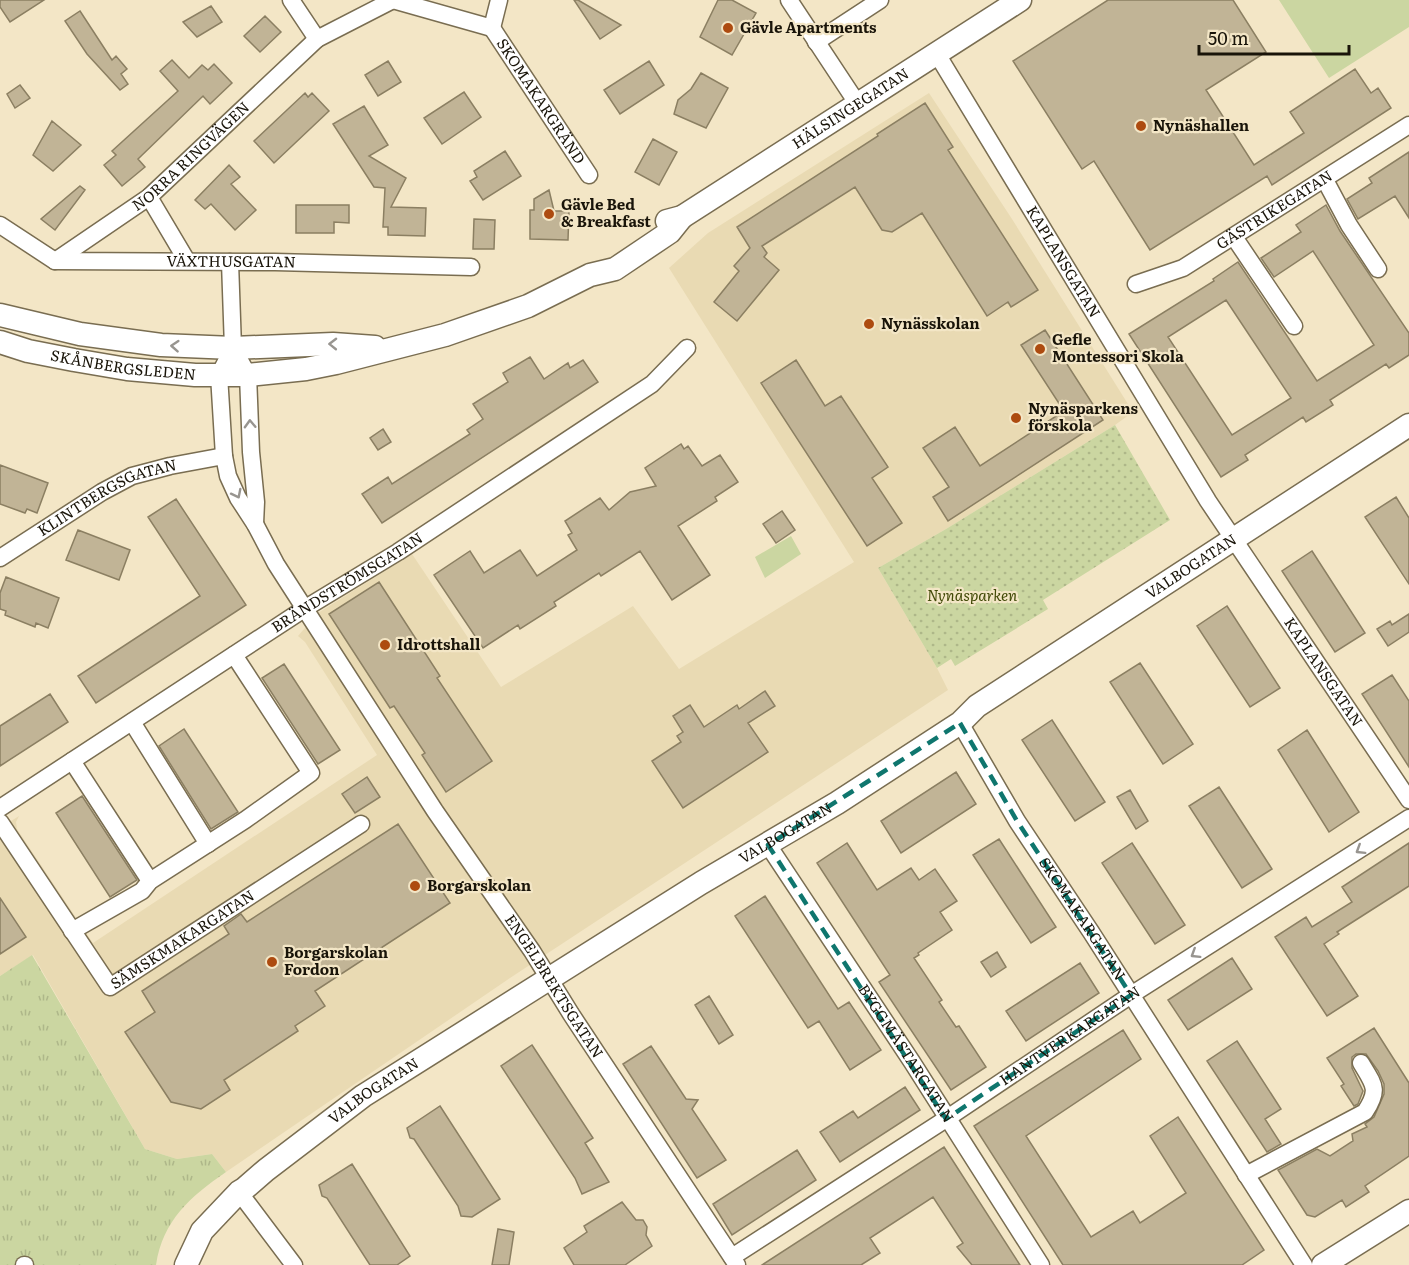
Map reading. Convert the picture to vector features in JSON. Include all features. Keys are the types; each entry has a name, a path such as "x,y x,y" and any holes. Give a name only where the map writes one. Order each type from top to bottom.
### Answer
{"street":[{"path":"291,0 317,39"},
{"path":"393,0 492,28 499,0"},
{"name":"NORRA RINGVÄGEN","path":"56,261 149,197 317,39 393,0"},
{"path":"789,0 857,103"},
{"path":"816,42 880,0"},
{"name":"HÄLSINGEGATAN","path":"248,375 306,369 392,349 445,335 546,298 590,275 607,255 663,222 682,217 1020,0"},
{"name":"SKOMAKARGRÄND","path":"492,28 589,175"},
{"name":"KAPLANSGATAN","path":"937,54 1208,501 1409,800"},
{"name":"GÄSTRIKEGATAN","path":"1136,284 1183,268 1409,126"},
{"path":"1325,180 1349,225 1378,269"},
{"path":"149,197 186,261"},
{"path":"0,225 56,261"},
{"path":"1234,237 1294,326"},
{"name":"VÄXTHUSGATAN","path":"56,261 186,261 471,267"},
{"path":"219,375 233,348 230,262"},
{"name":"SKÅNBERGSLEDEN","path":"0,315 50,329 116,340 201,348 233,348"},
{"name":"SKÅNBERGSLEDEN","path":"0,342 28,351 116,367 163,373 248,375"},
{"name":"HÄLSINGEGATAN","path":"233,348 333,344 392,349"},
{"name":"ENGELBREKTSGATAN","path":"233,348 248,375 251,452 256,502 255,524"},
{"name":"BRÄNDSTRÖMSGATAN","path":"0,808 304,609 398,552 652,384 687,348"},
{"name":"ENGELBREKTSGATAN","path":"219,375 224,456 228,476 276,564 435,811 532,951 735,1261"},
{"name":"VALBOGATAN","path":"186,1265 202,1230 239,1191 363,1096 701,883 837,804 960,723 977,706 1409,425"},
{"name":"KLINTBERGSGATAN","path":"0,558 102,492 132,476 224,456"},
{"path":"72,931 142,891 150,881 245,820 310,773 234,655"},
{"path":"132,722 208,844"},
{"name":"SKOMAKARGATAN","path":"960,723 1017,821 1304,1265"},
{"path":"72,761 150,881"},
{"name":"HANTVERKARGATAN","path":"735,1261 1131,995 1409,818"},
{"name":"SÄMSKMAKARGATAN","path":"0,822 110,987 361,824"},
{"name":"BYGGMÄSTARGATAN","path":"768,845 912,1062 946,1119 1041,1265"},
{"path":"1246,1175 1365,1112 1374,1098 1373,1084 1361,1063"},
{"path":"239,1191 294,1265"},
{"path":"1323,1265 1409,1211"}],"highlighted area":[{"path":"960,723 1017,821 1131,995 946,1119 768,845"}],"shaded area":[{"name":"Borgarskolan","path":"929,93 1012,219 1133,412 946,529 878,568 948,690 510,978 226,1172 212,1154 177,1159 145,1149 33,955 0,976 0,828 19,816 16,822 17,829 93,943 377,755 305,642 298,636 318,613 412,554 501,687 633,606 679,669 854,562 669,268 708,233"}],"green space":[{"path":"1279,0 1409,0 1409,27 1329,78"},
{"name":"Nynäsparken","path":"1115,425 1170,520 1043,600 1048,609 955,666 951,659 937,668 878,568"},
{"path":"791,536 801,554 765,578 755,557"},
{"path":"32,955 145,1149 177,1159 212,1154 226,1172 180,1211 165,1235 156,1265 0,1265 0,976"}],"building":[{"path":"0,0 44,0 10,22 0,7"},
{"path":"574,0 578,0 621,25 600,39"},
{"name":"Gävle Apartments","path":"718,0 732,0 756,13 732,55 700,37"},
{"name":"Nynäshallen","path":"1108,0 1233,0 1266,52 1206,90 1254,165 1304,133 1290,112 1355,69 1371,93 1378,88 1391,108 1272,185 1267,176 1150,250 1094,161 1082,169 1013,61"},
{"path":"211,6 222,22 197,37 183,22"},
{"path":"80,11 112,60 116,56 127,69 121,74 128,84 120,90 87,54 65,21"},
{"path":"265,16 281,32 260,52 244,36"},
{"path":"172,60 189,78 202,65 208,70 214,64 232,83 210,104 203,96 138,159 145,167 122,186 104,165 116,155 112,151 178,91 160,71"},
{"path":"388,61 401,82 378,96 365,75"},
{"path":"649,61 664,85 620,114 604,90"},
{"path":"701,73 728,88 706,128 674,114 678,100 691,89"},
{"path":"20,85 30,98 15,108 7,94"},
{"path":"464,92 481,117 442,144 424,118"},
{"path":"305,93 308,97 312,93 329,111 274,163 254,141"},
{"path":"925,103 953,147 948,150 1038,290 1011,307 1008,302 987,316 922,213 892,232 882,230 855,187 762,246 767,253 764,257 779,270 737,321 714,302 739,271 734,266 750,248 737,227"},
{"path":"364,106 388,145 369,156 406,178 391,207 426,208 425,236 388,235 388,227 383,227 385,188 374,187 333,124"},
{"path":"52,121 81,145 53,171 33,155"},
{"path":"653,139 677,152 659,185 635,172"},
{"path":"505,151 521,176 483,200 470,181 477,177 474,171"},
{"path":"1409,152 1409,218 1395,196 1358,219 1347,199 1372,183 1369,178"},
{"path":"229,165 240,177 231,184 256,210 235,230 211,204 205,209 195,200"},
{"path":"80,186 85,190 55,230 41,219"},
{"name":"Gävle Bed & Breakfast","path":"549,190 554,211 569,211 568,240 530,239 530,210 534,210 534,199"},
{"path":"296,205 349,205 349,223 334,222 334,233 296,233"},
{"path":"1326,205 1340,231 1409,333 1409,355 1389,368 1386,364 1330,400 1333,405 1306,422 1303,417 1245,455 1248,460 1221,477 1129,334 1214,281 1213,279 1238,262 1317,381 1374,345 1313,251 1274,277 1261,258 1301,232 1296,225","holes":["1226,300 1291,398 1232,435 1168,337"]},
{"path":"474,219 495,220 494,249 473,249"},
{"path":"1045,330 1103,420 948,521 933,497 949,487 923,448 955,427 980,466 1064,411 1021,345"},
{"path":"530,357 544,379 568,363 570,368 583,360 598,382 382,523 362,494 388,477 392,484 470,434 467,430 483,419 473,404 508,382 503,373"},
{"path":"796,360 825,406 841,396 888,467 872,478 902,523 867,546 761,383"},
{"path":"383,429 391,442 378,450 370,438"},
{"path":"681,444 684,449 688,446 702,466 720,455 738,482 715,497 717,501 678,526 710,575 672,600 640,551 601,576 599,573 554,602 556,606 520,629 518,625 483,648 434,575 470,551 484,573 520,550 537,576 577,550 568,535 572,533 565,521 600,498 609,510 630,492 656,486 645,468"},
{"path":"0,465 48,483 37,513 27,509 25,513 0,504"},
{"path":"1396,497 1409,518 1409,584 1365,517"},
{"path":"176,499 246,605 96,703 78,676 200,596 148,517"},
{"path":"782,511 795,530 776,543 763,524"},
{"path":"78,530 130,550 119,580 66,560"},
{"path":"1312,551 1365,633 1335,652 1282,571"},
{"path":"6,577 59,598 48,628 36,623 35,627 5,615 6,611 0,609 0,593"},
{"path":"379,582 440,676 437,678 492,761 446,792 422,755 425,753 394,706 390,708 329,614"},
{"path":"1227,606 1280,688 1250,707 1197,626"},
{"path":"1409,614 1409,632 1388,646 1377,629 1390,621 1392,625"},
{"path":"1140,663 1193,744 1163,764 1110,682"},
{"path":"284,664 340,750 318,764 262,678"},
{"path":"1392,675 1409,701 1409,767 1362,694"},
{"path":"765,691 775,706 748,723 768,752 683,808 652,761 681,742 677,736 683,732 673,716 690,705 704,727 737,705 739,709"},
{"path":"50,694 68,722 0,766 0,726"},
{"path":"1052,720 1105,802 1075,821 1022,740"},
{"path":"184,729 238,812 211,829 159,746"},
{"path":"1307,730 1359,812 1329,832 1278,750"},
{"path":"956,772 976,804 901,853 881,821"},
{"path":"367,777 380,797 355,813 342,794"},
{"path":"1219,787 1272,869 1242,888 1189,806"},
{"path":"1130,790 1148,821 1136,829 1117,797"},
{"path":"82,796 137,880 110,897 56,813"},
{"name":"Borgarskolan Fordon","path":"398,824 450,903 315,991 325,1006 295,1026 298,1031 224,1080 230,1090 201,1109 171,1102 125,1032 155,1012 142,991 229,934 224,926 241,914 247,922"},
{"path":"999,839 1056,927 1031,943 973,855"},
{"path":"847,843 877,890 911,868 919,880 935,869 957,901 940,912 952,930 914,958 942,1000 939,1002 956,1027 959,1026 986,1067 951,1090 879,982 890,975 817,863"},
{"path":"1132,843 1185,925 1155,944 1102,863"},
{"path":"1409,843 1409,886 1337,932 1339,934 1324,944 1358,996 1327,1016 1275,937 1306,917 1312,927 1352,902 1342,887"},
{"path":"765,896 838,1009 849,1002 881,1050 850,1070 819,1021 808,1028 735,916"},
{"path":"0,898 26,937 0,954"},
{"path":"997,952 1006,967 991,977 981,962"},
{"path":"1232,958 1252,989 1188,1030 1168,1000"},
{"path":"1080,963 1099,993 1026,1041 1006,1011"},
{"path":"709,996 733,1035 719,1044 695,1005"},
{"path":"1374,1028 1409,1083 1409,1156 1365,1186 1369,1192 1346,1207 1342,1200 1315,1217 1307,1215 1278,1170 1317,1149 1330,1156 1353,1141 1352,1134 1367,1127 1365,1124 1374,1117 1384,1094 1384,1084 1366,1054 1356,1054 1352,1057 1352,1068 1363,1091 1358,1104 1354,1106 1341,1086 1344,1084 1327,1058"},
{"path":"1123,1030 1141,1059 1026,1136 1091,1237 1133,1211 1140,1223 1186,1193 1150,1136 1178,1117 1264,1250 1242,1265 1063,1265 974,1126"},
{"path":"1237,1041 1281,1109 1265,1119 1281,1144 1267,1152 1207,1061"},
{"path":"532,1045 593,1138 585,1143 609,1182 582,1194 575,1178 501,1066"},
{"path":"651,1046 686,1099 698,1100 692,1109 726,1160 697,1178 623,1064"},
{"path":"905,1087 920,1110 840,1162 820,1132 853,1111 858,1118"},
{"path":"440,1106 500,1199 472,1217 461,1216 458,1206 414,1139 410,1138 407,1128"},
{"path":"944,1147 1020,1265 972,1265 957,1247 963,1243 933,1197 870,1238 880,1253 861,1265 762,1265"},
{"path":"797,1150 816,1180 732,1235 713,1204"},
{"path":"352,1164 410,1256 397,1265 370,1265 327,1198 322,1196 319,1185"},
{"path":"622,1202 636,1220 643,1220 647,1227 646,1235 652,1246 625,1265 574,1265 564,1248 587,1232 584,1226"},
{"path":"498,1229 514,1232 509,1265 492,1265"}],"place":[{"name":"Gävle Apartments","path":"728,28"},
{"name":"Nynäshallen","path":"1141,126"},
{"name":"Gävle Bed & Breakfast","path":"549,214"},
{"name":"Nynässkolan","path":"869,324"},
{"name":"Gefle Montessori Skola","path":"1040,349"},
{"name":"Nynäsparkens förskola","path":"1016,418"},
{"name":"Idrottshall","path":"385,645"},
{"name":"Borgarskolan","path":"415,886"},
{"name":"Borgarskolan Fordon","path":"272,962"}]}
